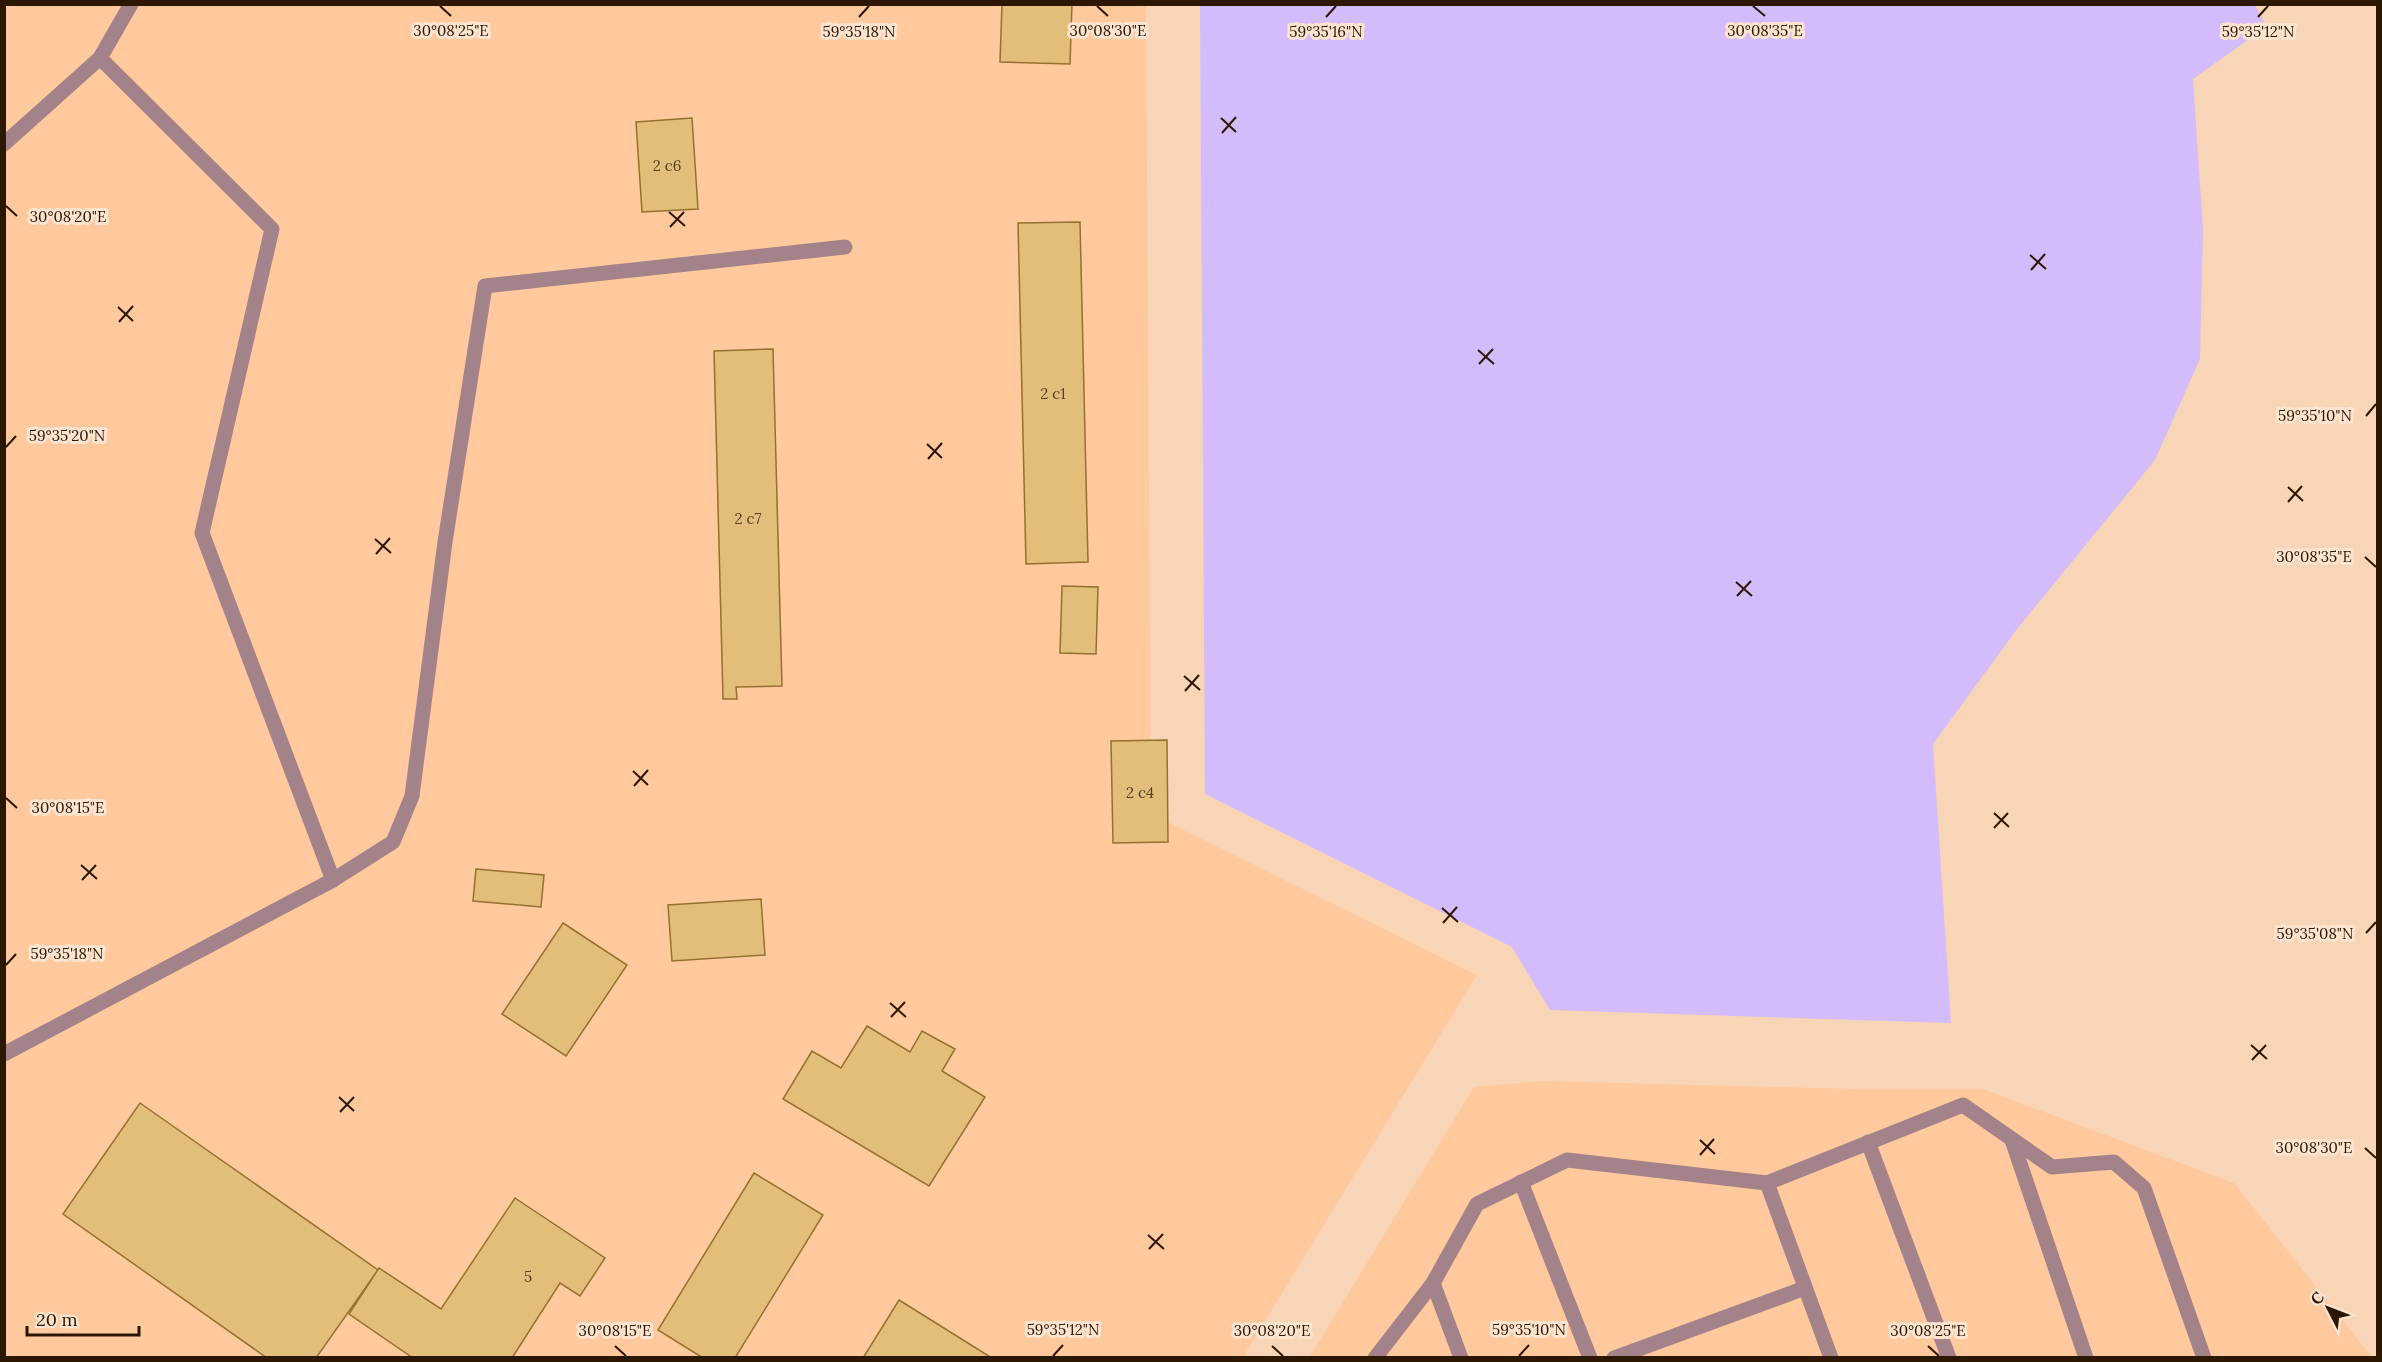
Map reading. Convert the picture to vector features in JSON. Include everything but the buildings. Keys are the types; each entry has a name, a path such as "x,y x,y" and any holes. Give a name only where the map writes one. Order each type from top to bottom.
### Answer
{"lane":[{"path":"4,144 100,58 131,4"},
{"path":"100,58 272,229 201,533 333,880"},
{"path":"4,1054 333,880 393,843 412,796 445,542 485,286 845,247"},
{"path":"1375,1358 1433,1283 1477,1204 1567,1160 1767,1184 1963,1105 2052,1167 2114,1162 2144,1188 2204,1358"},
{"path":"2012,1140 2086,1358"},
{"path":"1868,1142 1949,1358"},
{"path":"1521,1182 1590,1358"},
{"path":"1767,1184 1831,1358"},
{"path":"1433,1283 1461,1358"},
{"path":"1614,1358 1805,1288"}],"shaded area":[{"path":"5,5 1146,5 1151,814 1477,975 1243,1357 5,1358"},
{"path":"1200,5 2255,5 2266,27 2193,79 2203,230 2200,359 2155,460 2017,629 1933,744 1951,1023 1550,1010 1512,947 1205,794"},
{"path":"1539,1081 1860,1089 1983,1089 2234,1183 2372,1357 1309,1358 1474,1087"}]}
